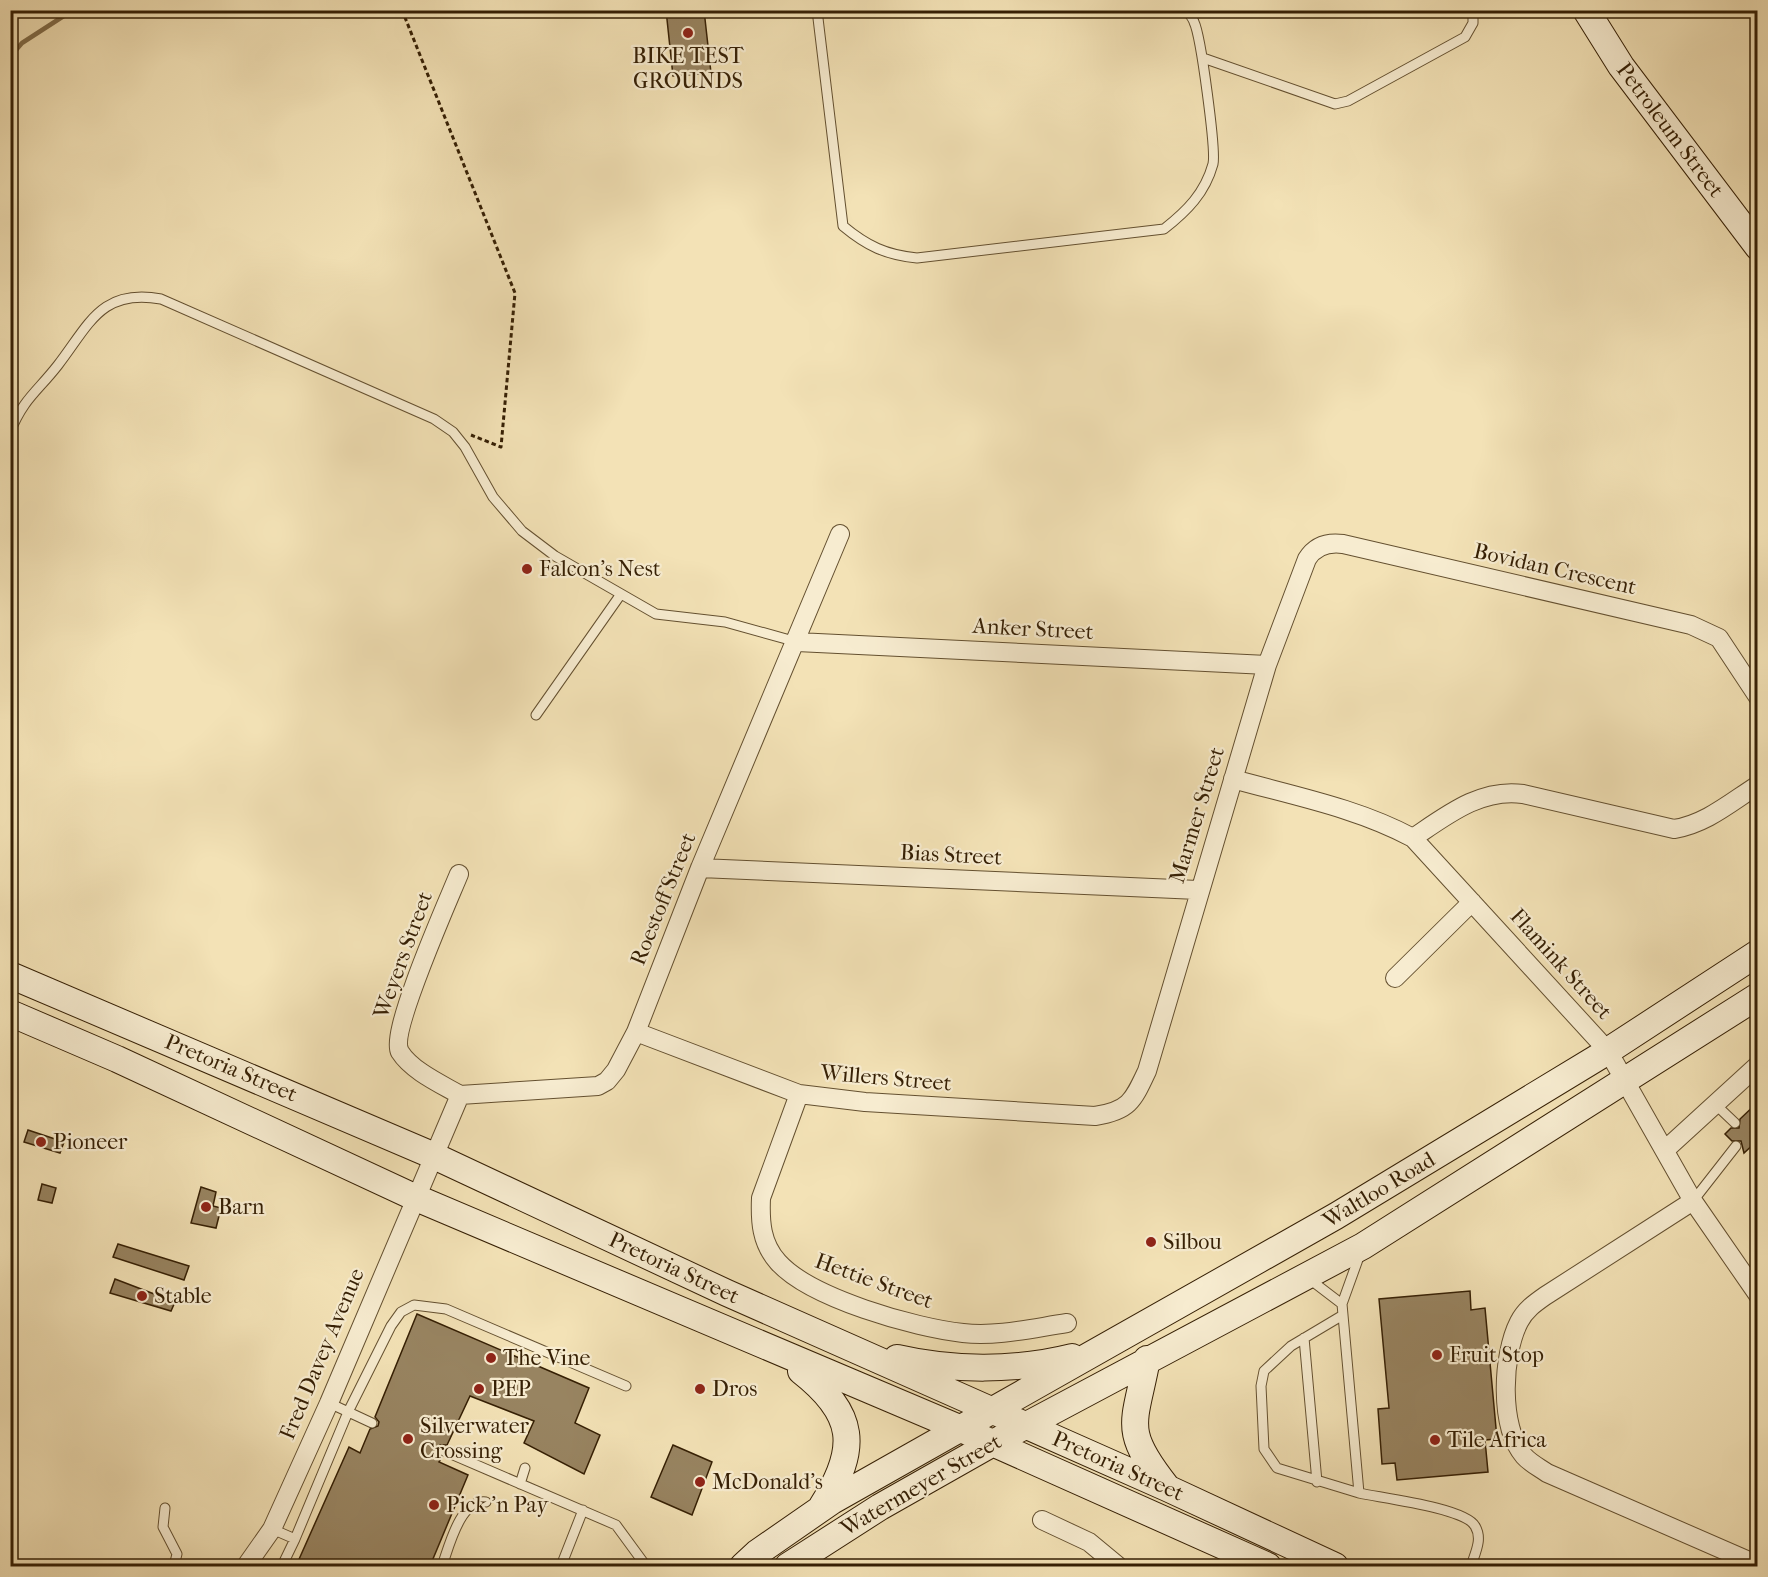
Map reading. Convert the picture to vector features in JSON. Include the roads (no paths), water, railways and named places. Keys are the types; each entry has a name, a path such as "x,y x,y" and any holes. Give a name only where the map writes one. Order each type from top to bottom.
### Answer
{"main road":[{"name":"Petroleum Street","path":"1586,10 1621,66 1758,247"},
{"name":"Waltloo Road","path":"991,1410 1336,1216 1608,1052 1758,953"},
{"name":"Pretoria Street","path":"10,975 432,1155 833,1341 1167,1488 1335,1566"},
{"name":"Waltloo Road","path":"1025,1425 1363,1246 1758,996"},
{"name":"Pretoria Street","path":"10,1012 117,1059 414,1197 782,1355 959,1428 1268,1566"},
{"path":"833,1341 908,1360 966,1367 1039,1363 1070,1358 1113,1343"},
{"path":"782,1355 829,1395 841,1412 845,1428 845,1459 842,1470 818,1511"},
{"path":"1147,1359 1133,1425 1144,1457 1167,1488"},
{"name":"Watermeyer Street","path":"743,1566 757,1553 879,1472 991,1410"},
{"name":"Watermeyer Street","path":"788,1566 880,1507 1025,1425"}],"street":[{"name":"Roestoff Street","path":"460,1095 598,1086 607,1081 616,1070 636,1032 700,868 797,642 840,534"},
{"name":"Bovidan Crescent","path":"1311,552 1322,545 1343,544 1690,625 1719,638 1758,697"},
{"name":"Marmer Street","path":"1136,1095 1147,1071 1198,891 1267,665 1311,552"},
{"name":"Anker Street","path":"797,642 1267,665"},
{"name":"Flamink Street","path":"1233,780 1353,812 1387,824 1413,838 1608,1052 1693,1201 1758,1295"},
{"path":"1413,838 1443,817 1488,794 1498,792 1523,794 1674,829 1687,827 1707,818 1758,785"},
{"name":"Bias Street","path":"700,868 1198,891"},
{"name":"Weyers Street","path":"459,874 407,1006 397,1041 405,1057 460,1095"},
{"path":"1395,978 1472,902"},
{"name":"Willers Street","path":"636,1032 799,1094 865,1102 1095,1116 1113,1113 1126,1107 1136,1095"},
{"path":"1665,1150 1758,1065"},
{"name":"Hettie Street","path":"799,1094 761,1197 760,1214 766,1243 777,1261 796,1278 907,1323 964,1334 1008,1332 1067,1323"},
{"path":"432,1155 460,1095"},
{"name":"Fred Davey Avenue","path":"246,1566 272,1529 329,1403 432,1155"},
{"path":"1693,1201 1545,1296 1525,1313 1515,1332 1507,1361 1508,1415 1515,1441 1525,1457 1547,1473 1758,1565"},
{"path":"1042,1520 1089,1542 1118,1566"}],"lane":[{"path":"817,10 843,226 863,243 890,255 917,258 1164,229 1188,210 1204,189 1214,162 1203,58 1195,23 1187,10"},
{"path":"1203,58 1335,104 1348,101 1465,37 1473,23 1473,10"},
{"path":"10,432 24,402 59,364 93,315 124,298 144,296 161,299 453,432 465,447 493,497 522,531 555,556 656,614 725,622 797,642"},
{"path":"536,715 621,594"},
{"path":"1716,1104 1735,1124"},
{"path":"1693,1201 1736,1146"},
{"path":"1359,1493 1342,1304 1363,1246"},
{"path":"1306,1276 1342,1304"},
{"path":"282,1566 296,1539 348,1412 391,1326 401,1312 414,1305 446,1309 626,1386"},
{"path":"1343,1315 1304,1338 1276,1358 1264,1371 1261,1386 1264,1449 1277,1468 1317,1482 1359,1493 1448,1510 1466,1517 1475,1525 1479,1544 1471,1566"},
{"path":"1304,1338 1317,1482"},
{"path":"329,1403 372,1423"},
{"path":"444,1451 616,1525 645,1563 651,1566"},
{"path":"520,1484 525,1468"},
{"path":"442,1566 458,1526 471,1505 478,1501 486,1502"},
{"path":"165,1508 163,1527 176,1550 174,1566"},
{"path":"561,1566 583,1510"},
{"path":"272,1529 296,1539"}],"waterway":[{"path":"10,57 22,43 73,10"}],"place":[{"name":"BIKE TEST GROUNDS","path":"688,33"},
{"name":"Falcon's Nest","path":"527,569"},
{"name":"Pioneer","path":"41,1142"},
{"name":"Barn","path":"206,1207"},
{"name":"Silbou","path":"1151,1242"},
{"name":"Stable","path":"142,1296"},
{"name":"Fruit Stop","path":"1437,1355"},
{"name":"The Vine","path":"491,1358"},
{"name":"PEP","path":"479,1389"},
{"name":"Dros","path":"700,1389"},
{"name":"Silverwater Crossing","path":"408,1439"},
{"name":"Tile Africa","path":"1435,1440"},
{"name":"McDonald's","path":"700,1482"},
{"name":"Pick 'n Pay","path":"434,1505"}]}
